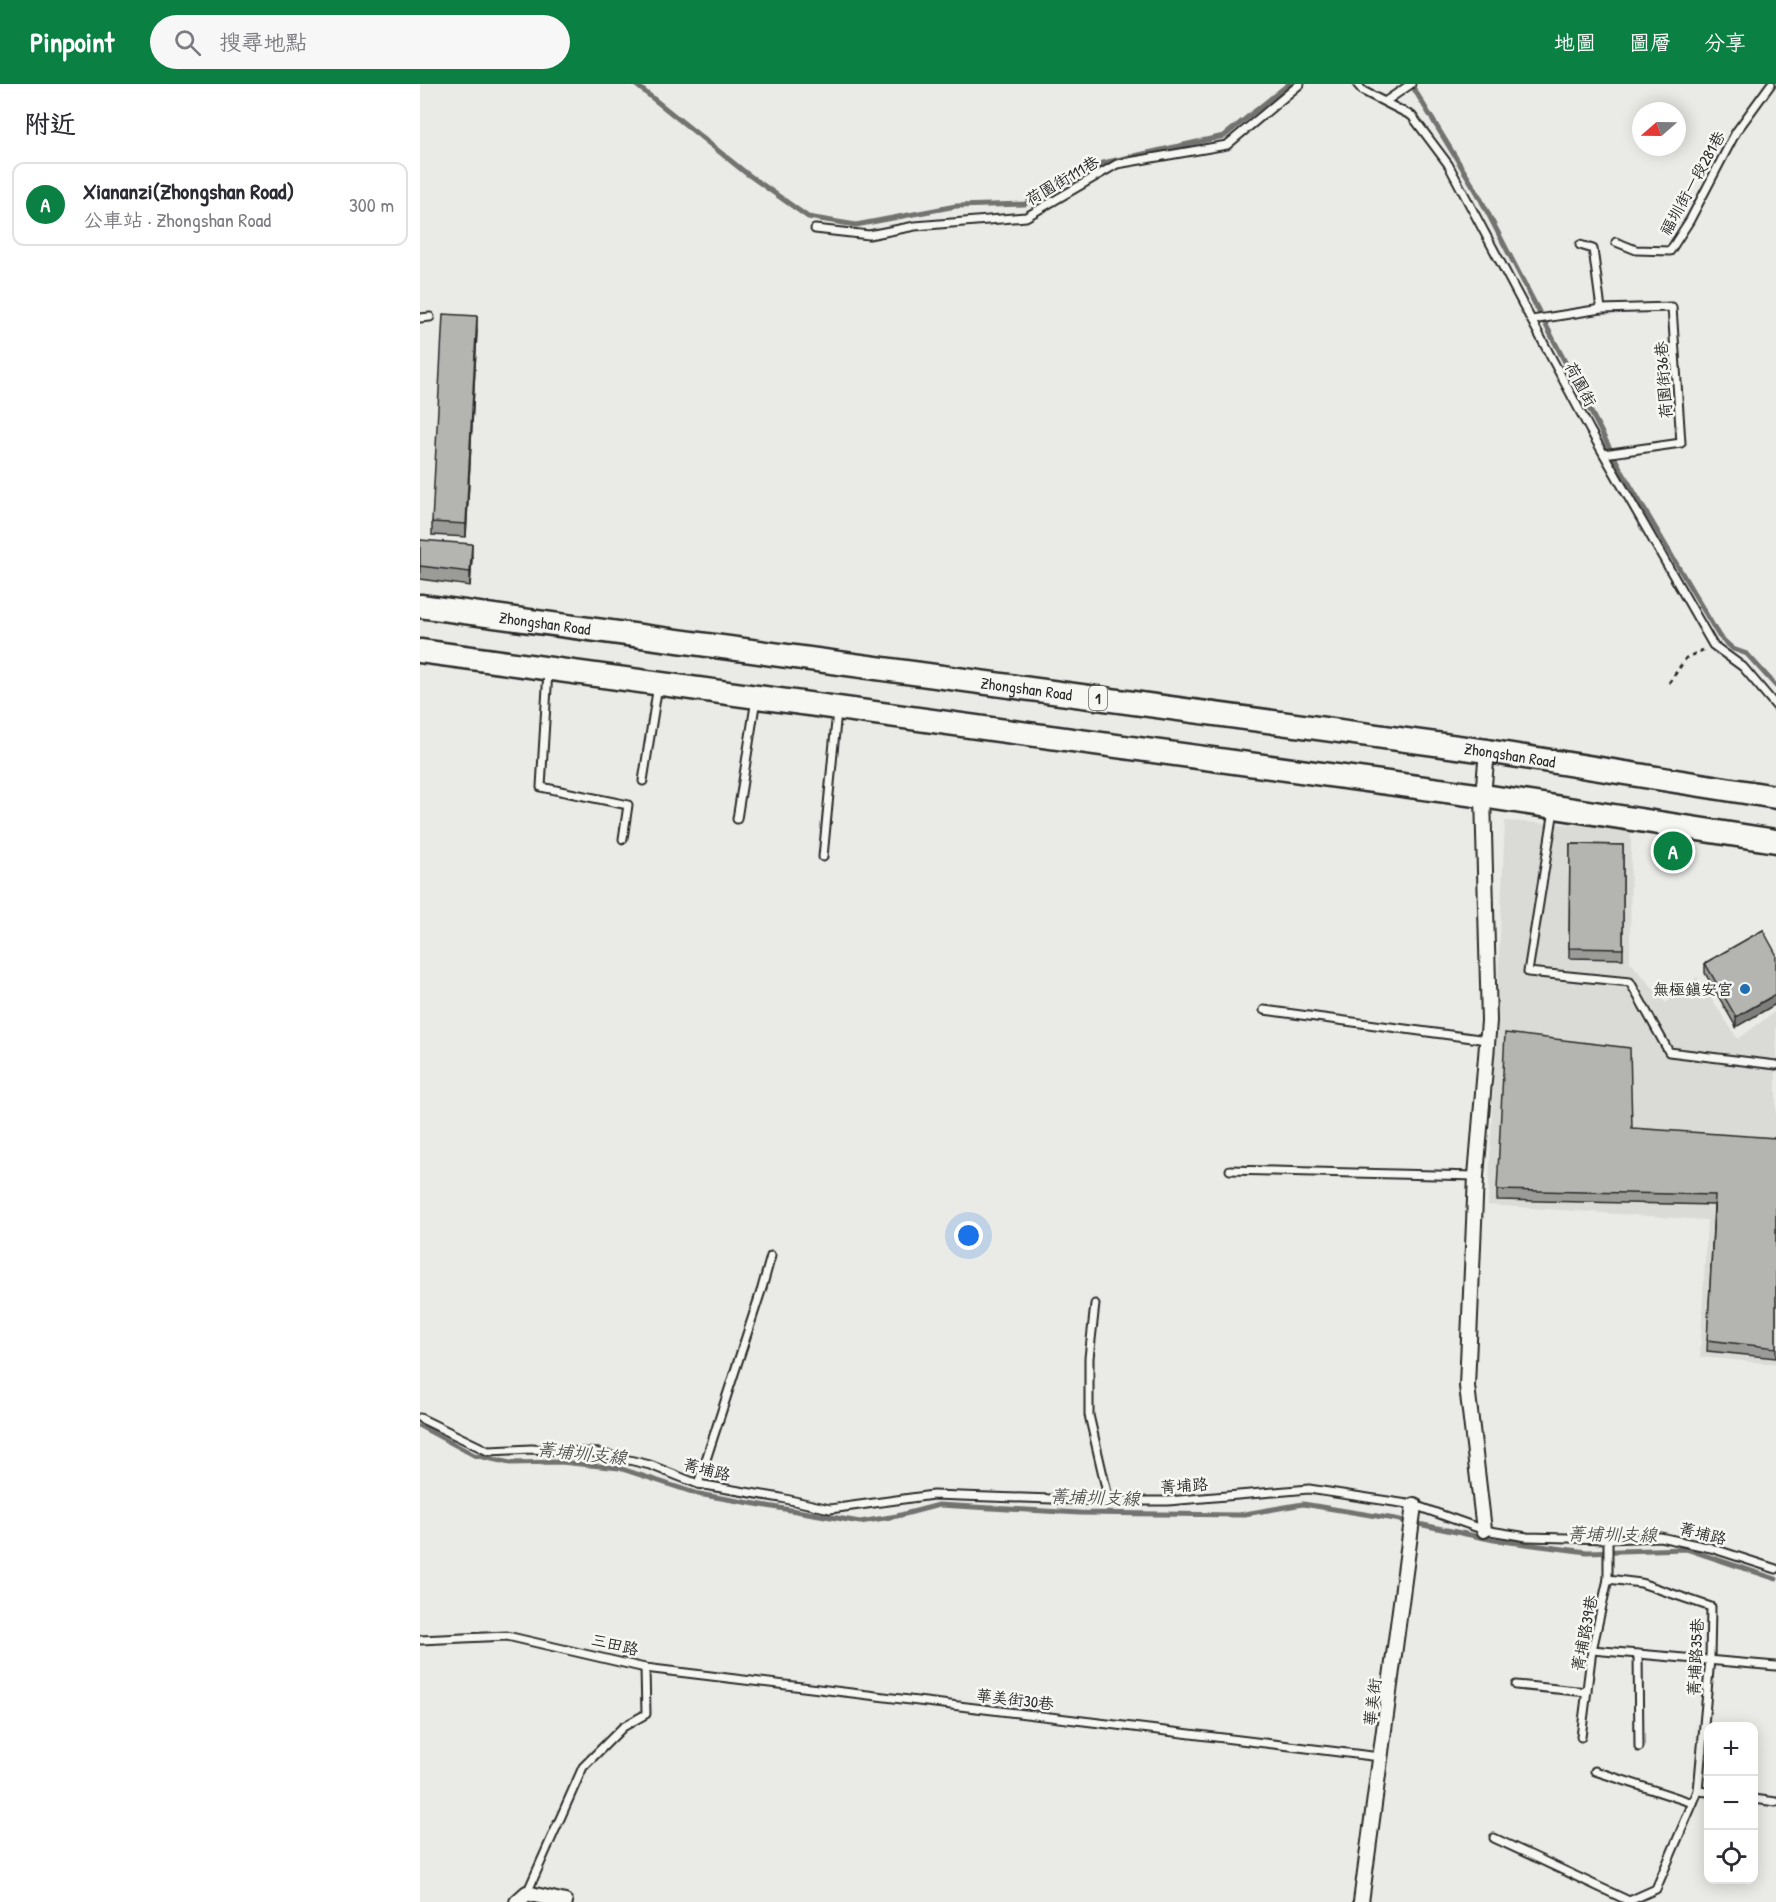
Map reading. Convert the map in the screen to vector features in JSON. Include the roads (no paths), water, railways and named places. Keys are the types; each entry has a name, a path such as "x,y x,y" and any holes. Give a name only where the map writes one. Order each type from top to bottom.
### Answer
{"main road":[{"name":"Zhongshan Road","path":"420,606 1487,751 1776,797"},
{"path":"420,651 1483,796 1776,841"}],"street":[{"path":"1484,1530 1467,1386 1476,1176 1489,1021 1483,796 1487,751"},
{"name":"華美街","path":"1361,1902 1414,1505"},
{"name":"三田路","path":"522,1898 565,1902"}],"lane":[{"name":"荷園街111巷","path":"815,230 869,235 915,226 1026,217 1118,164 1227,145 1300,84"},
{"name":"荷園街","path":"1357,84 1363,91 1412,116 1448,164 1604,454 1713,645 1743,667 1776,705"},
{"path":"1386,102 1411,84"},
{"name":"福圳街一段281巷","path":"1616,242 1636,250 1670,250 1690,220 1737,132 1771,84"},
{"path":"1580,246 1593,249 1601,309"},
{"name":"荷園街36巷","path":"1532,320 1601,309 1672,307 1681,443 1604,454"},
{"path":"420,318 430,317"},
{"path":"548,669 541,787 628,805 623,839"},
{"path":"643,781 658,683"},
{"path":"737,819 756,696"},
{"path":"823,857 837,708"},
{"path":"1554,808 1528,972 1630,982 1670,1052 1776,1065"},
{"path":"1264,1010 1487,1040"},
{"path":"1230,1170 1476,1176"},
{"path":"698,1484 771,1256"},
{"path":"1095,1304 1089,1358 1089,1415 1109,1501"},
{"name":"菁埔路","path":"420,1418 488,1451 531,1449 600,1453 650,1465 698,1484 830,1509 933,1495 1109,1501 1168,1500 1309,1489 1414,1505 1484,1530 1527,1537 1608,1539 1660,1537 1711,1548 1776,1569"},
{"path":"1608,1539 1608,1579"},
{"name":"菁埔路39巷","path":"1581,1737 1592,1650 1608,1579"},
{"name":"菁埔路35巷","path":"1608,1579 1641,1583 1711,1607 1710,1659 1698,1791 1656,1889 1628,1901"},
{"name":"三田路","path":"420,1640 507,1636 645,1668 646,1714 623,1727 583,1767 522,1898"},
{"path":"1592,1650 1776,1666"},
{"path":"1638,1654 1639,1747"},
{"name":"華美街30巷","path":"645,1668 1382,1757"},
{"name":"菁埔路39巷","path":"1516,1684 1587,1692"},
{"path":"1595,1771 1693,1803"},
{"path":"1698,1791 1704,1792"},
{"path":"1758,1800 1776,1802"},
{"path":"1494,1838 1628,1901"}],"waterway":[{"path":"635,84 746,173 808,217 856,225 956,206 1025,204 1103,163 1224,136 1289,84"},
{"path":"1411,84 1478,194 1620,468 1719,636 1733,649 1747,654 1776,686"},
{"name":"菁埔圳支線","path":"420,1426 474,1455 510,1463 561,1462 619,1468 698,1494 860,1522 897,1516 939,1505 1080,1513 1239,1515 1303,1504 1395,1519 1494,1540 1587,1552 1686,1549 1776,1579"}],"place":[{"name":"Xiananzi(Zhongshan Road)","path":"1673,851"},
{"name":"無極鎮安宮","path":"1745,989"}]}
